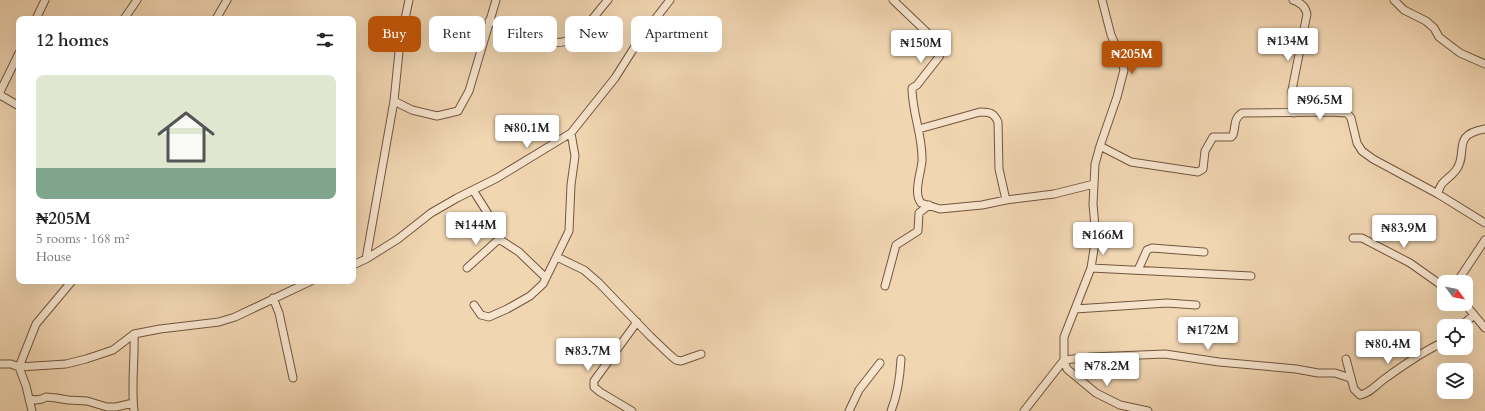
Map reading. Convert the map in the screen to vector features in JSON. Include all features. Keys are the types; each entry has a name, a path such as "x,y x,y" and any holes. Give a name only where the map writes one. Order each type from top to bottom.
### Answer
{"street":[{"path":"37,16 45,0"},
{"path":"126,16 137,0"},
{"path":"218,16 227,0"},
{"path":"366,259 394,101 400,42 409,0"},
{"path":"394,101 412,110 437,116 458,111 469,91 496,0"},
{"path":"489,21 531,38 559,43 569,40 580,33 608,0"},
{"path":"356,264 398,239 430,213 497,178 571,133 610,83 639,40 670,0"},
{"path":"893,0 936,41 942,50 934,63 912,88 922,149 922,162 917,196 921,203 940,209 982,205 1006,200 1054,194 1094,184"},
{"path":"1102,0 1111,35 1121,57 1124,70 1095,164 1092,204 1095,227 1091,268 1064,337 1064,360 1067,369 1076,378 1119,408 1148,411"},
{"path":"1293,0 1300,2 1306,7 1307,14 1292,90 1294,113"},
{"path":"1394,0 1404,10 1426,21 1434,28 1439,37 1460,53 1485,64"},
{"path":"16,59 0,94 16,104"},
{"path":"919,129 980,112 990,112 995,115 998,122 1000,169 1006,200"},
{"path":"1100,146 1131,162 1198,172 1203,169 1205,152 1213,137 1231,137 1233,135 1235,121 1242,113 1347,113 1352,118 1357,143 1362,151 1373,159 1438,194 1485,223"},
{"path":"1438,194 1439,187 1456,171 1459,166 1461,147 1466,138 1475,131 1485,129"},
{"path":"474,305 481,315 489,317 530,296 543,284 569,231 571,185 575,156 571,133"},
{"path":"472,190 490,217 499,239 519,252 546,278"},
{"path":"885,286 896,245 918,231 919,212 929,205"},
{"path":"1353,238 1362,238 1410,263 1437,282"},
{"path":"467,268 499,239"},
{"path":"1462,275 1485,240"},
{"path":"1138,270 1147,250 1152,248 1204,252"},
{"path":"557,257 584,270 600,283 670,356 681,361 701,354"},
{"path":"1091,268 1251,276"},
{"path":"32,411 26,386 19,367 36,324 69,284"},
{"path":"0,364 10,364 19,367 66,364 86,359 113,350 134,334 160,329 219,322 235,317 304,284"},
{"path":"273,298 279,313 293,378"},
{"path":"1075,309 1167,303 1196,305"},
{"path":"1471,311 1485,328"},
{"path":"1469,319 1474,315"},
{"path":"632,411 600,392 594,387 594,381 637,322"},
{"path":"134,334 134,411"},
{"path":"1346,358 1354,389 1360,395 1368,393 1382,381 1437,345"},
{"path":"1024,411 1064,360 1091,357 1166,354 1219,362 1296,369 1318,374 1335,373 1350,378"},
{"path":"891,411 897,396 901,359"},
{"path":"849,411 859,390 880,363"},
{"path":"29,399 36,400 46,397 87,401 107,407 116,407 133,403"}]}
